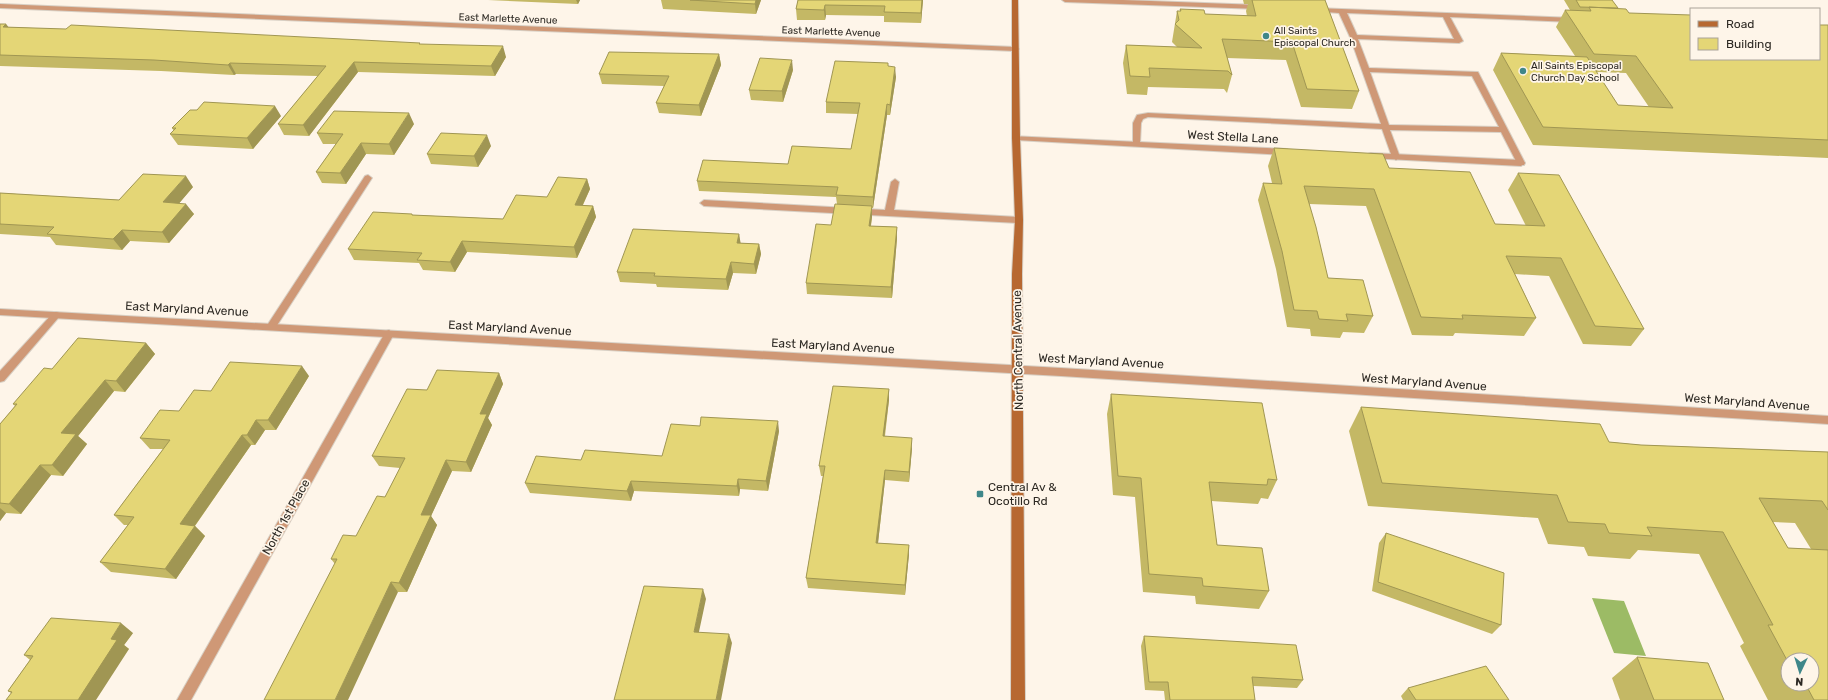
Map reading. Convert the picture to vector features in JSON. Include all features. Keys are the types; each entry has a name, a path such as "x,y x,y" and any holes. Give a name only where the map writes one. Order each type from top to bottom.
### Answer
{"main road":[{"name":"North Central Avenue","path":"1015,0 1014,49 1019,220 1017,251 1018,700"}],"street":[{"path":"1065,0 1263,7"},
{"name":"East Marlette Avenue","path":"0,6 1014,49"},
{"path":"1310,10 1581,21"},
{"path":"1342,11 1354,37 1396,157"},
{"path":"1354,37 1459,41 1445,15"},
{"path":"1365,155 1521,163 1475,74 1366,70"},
{"path":"1136,144 1137,123 1140,117 1148,115 1386,127 1504,130"},
{"name":"West Stella Lane","path":"1016,138 1295,152"},
{"path":"271,327 368,178"},
{"path":"889,213 895,182"},
{"path":"704,203 1019,220"},
{"name":"East Maryland Avenue","path":"0,312 1018,370"},
{"path":"0,378 56,315"},
{"name":"North 1st Place","path":"184,700 389,334"},
{"name":"West Maryland Avenue","path":"1018,370 1828,420"}],"shaded area":[{"path":"1592,598 1624,601 1646,656 1614,653"}],"building":[{"path":"690,0 756,0 755,4"},
{"path":"798,0 922,0 921,13 884,12 885,6 825,5 824,10 796,9"},
{"path":"1252,0 1325,0 1359,91 1307,89 1292,42 1222,39 1232,75 1228,71 1149,68 1150,77 1130,76 1126,45 1202,48 1175,24 1179,20 1177,11 1181,11 1180,9 1204,10 1205,14 1256,16"},
{"path":"1576,0 1612,0 1618,8 1580,7"},
{"path":"1589,7 1626,9 1629,13 1690,15 1690,60 1820,60 1820,25 1828,25 1828,140 1543,127 1501,53 1587,57 1618,105 1673,108 1636,56 1594,54 1565,10 1591,11"},
{"path":"0,24 6,24 3,27 66,29 71,25 420,43 419,44 503,46 491,66 354,62 303,125 278,124 326,66 230,63 228,65 154,60 0,55"},
{"path":"609,52 719,54 699,105 656,103 669,76 599,74"},
{"path":"760,58 792,60 782,91 749,90"},
{"path":"835,61 888,63 888,66 895,67 890,105 887,104 873,197 836,195 838,187 697,181 703,160 788,164 792,146 851,149 860,103 826,102"},
{"path":"204,102 275,106 247,138 170,134 176,128 172,128 190,110 197,110"},
{"path":"334,111 409,113 389,144 361,143 340,173 316,172 343,134 317,133"},
{"path":"441,133 487,135 474,156 427,154"},
{"path":"1274,148 1383,154 1389,168 1470,172 1495,224 1545,226 1518,173 1559,175 1644,329 1595,326 1561,258 1506,256 1536,318 1462,315 1463,319 1421,317 1374,189 1304,186 1316,227 1328,278 1363,280 1373,316 1346,314 1348,321 1319,319 1317,311 1294,310 1282,251 1263,183 1282,184"},
{"path":"143,174 186,176 163,202 186,204 162,232 122,230 113,239 47,234 54,227 0,224 0,193 119,200"},
{"path":"558,177 587,179 575,205 593,206 574,247 462,241 450,262 417,260 422,253 348,249 373,212 503,219 516,195 547,197"},
{"path":"835,204 872,206 869,226 897,227 891,287 806,283 816,224 831,225"},
{"path":"633,229 739,234 737,243 759,244 754,264 731,262 726,279 654,276 655,273 617,272"},
{"path":"78,338 146,343 116,381 105,380 61,433 76,434 52,465 40,465 9,504 0,503 0,424 17,404 13,404 44,368 52,369"},
{"path":"230,362 302,366 268,420 256,420 247,435 242,435 180,524 195,526 165,569 100,562 134,517 114,515 170,440 140,438 160,410 179,411 194,390 211,391"},
{"path":"437,370 499,373 480,414 487,414 466,462 446,460 421,515 431,515 399,583 391,582 335,700 264,700 337,559 331,559 343,535 356,536 377,496 385,497 405,458 372,456 407,389 427,390"},
{"path":"833,386 889,389 883,436 912,438 909,472 885,470 876,543 909,545 905,585 806,578 825,466 819,466"},
{"path":"1111,394 1262,403 1277,480 1268,479 1267,485 1209,482 1217,545 1262,548 1269,591 1203,586 1202,578 1149,574 1141,478 1118,476"},
{"path":"1361,407 1600,424 1609,442 1641,445 1828,452 1828,510 1822,501 1759,498 1788,548 1828,550 1828,700 1814,700 1810,692 1820,692 1820,652 1783,652 1768,625 1773,625 1723,532 1647,527 1652,536 1609,533 1605,524 1568,522 1557,495 1382,483"},
{"path":"701,417 778,421 766,481 738,479 737,486 631,481 627,491 525,483 536,456 581,460 585,450 662,456 671,424 700,426"},
{"path":"1386,533 1504,573 1501,625 1378,582"},
{"path":"644,586 703,589 694,632 729,634 716,700 614,700"},
{"path":"51,618 121,623 111,639 117,640 78,700 6,700 12,692 8,691 33,656 24,655"},
{"path":"1144,636 1296,645 1303,680 1252,677 1255,700 1170,700 1168,682 1149,682"},
{"path":"1637,657 1708,663 1724,700 1654,700"},
{"path":"1486,666 1509,700 1416,700 1408,688"}],"place":[{"name":"All Saints Episcopal Church","path":"1266,36"},
{"name":"All Saints Episcopal Church Day School","path":"1523,71"},
{"name":"Central Av & Ocotillo Rd","path":"980,494"}]}
